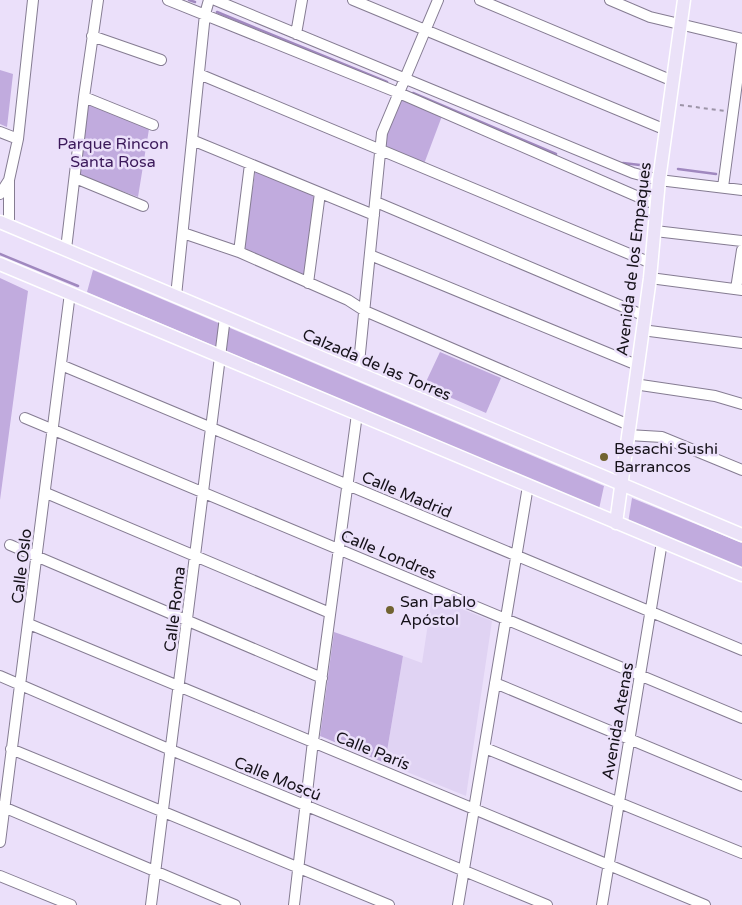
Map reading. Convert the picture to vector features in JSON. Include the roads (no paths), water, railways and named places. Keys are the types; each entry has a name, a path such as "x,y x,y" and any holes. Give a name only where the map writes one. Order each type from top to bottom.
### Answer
{"main road":[{"name":"Avenida de los Empaques","path":"616,523 652,263 659,180 682,26 684,0"},
{"name":"Calzada de las Torres","path":"4,224 742,535"},
{"path":"0,264 742,575"}],"street":[{"path":"4,224 18,140 33,0"},
{"path":"66,249 84,96 98,0"},
{"path":"168,0 399,93 657,206"},
{"path":"176,296 205,14 209,0"},
{"path":"215,0 633,174 659,180 742,190"},
{"path":"296,34 302,0"},
{"path":"353,0 666,130"},
{"path":"358,373 382,133 438,0"},
{"path":"480,0 673,81"},
{"path":"610,0 650,17 742,39"},
{"path":"92,36 161,60"},
{"path":"723,187 742,45"},
{"path":"199,74 652,263"},
{"path":"84,96 153,126"},
{"path":"0,132 18,140"},
{"path":"192,140 374,215"},
{"path":"239,252 250,164"},
{"path":"75,178 143,206"},
{"path":"0,194 10,180"},
{"path":"308,283 320,193"},
{"path":"376,202 644,316"},
{"path":"655,231 742,241"},
{"path":"183,232 239,252 348,300 365,312 628,430 662,437 742,470"},
{"path":"650,278 739,289 742,250"},
{"path":"370,255 637,365"},
{"name":"Calle Oslo","path":"0,842 2,807 29,624 70,293"},
{"name":"Calle Roma","path":"151,905 196,556 218,355 225,317"},
{"path":"642,330 742,343"},
{"name":"Calle Madrid","path":"61,365 742,650"},
{"path":"634,384 715,396 742,404"},
{"path":"294,905 313,742 357,414"},
{"name":"Calle Londres","path":"25,418 742,718"},
{"path":"458,905 528,486"},
{"path":"46,493 330,613"},
{"name":"Avenida Atenas","path":"602,905 662,542"},
{"path":"10,545 322,678"},
{"name":"Calle París","path":"29,624 706,905"},
{"name":"Calle Moscú","path":"0,676 171,750 547,905"},
{"path":"495,683 742,786"},
{"path":"484,748 742,852"},
{"path":"11,749 389,905"},
{"path":"2,807 235,905"},
{"path":"0,876 70,905"}],"waterway":[{"path":"189,0 195,2"},
{"path":"217,12 387,82"},
{"path":"413,93 556,154"},
{"path":"623,163 640,165"},
{"path":"678,169 716,174"},
{"path":"0,254 78,286"}],"place":[{"name":"Besachi Sushi Barrancos","path":"604,457"},
{"name":"San Pablo Apóstol","path":"390,610"}],"park label":[{"name":"Parque Rincon Santa Rosa","path":"113,152"}]}
